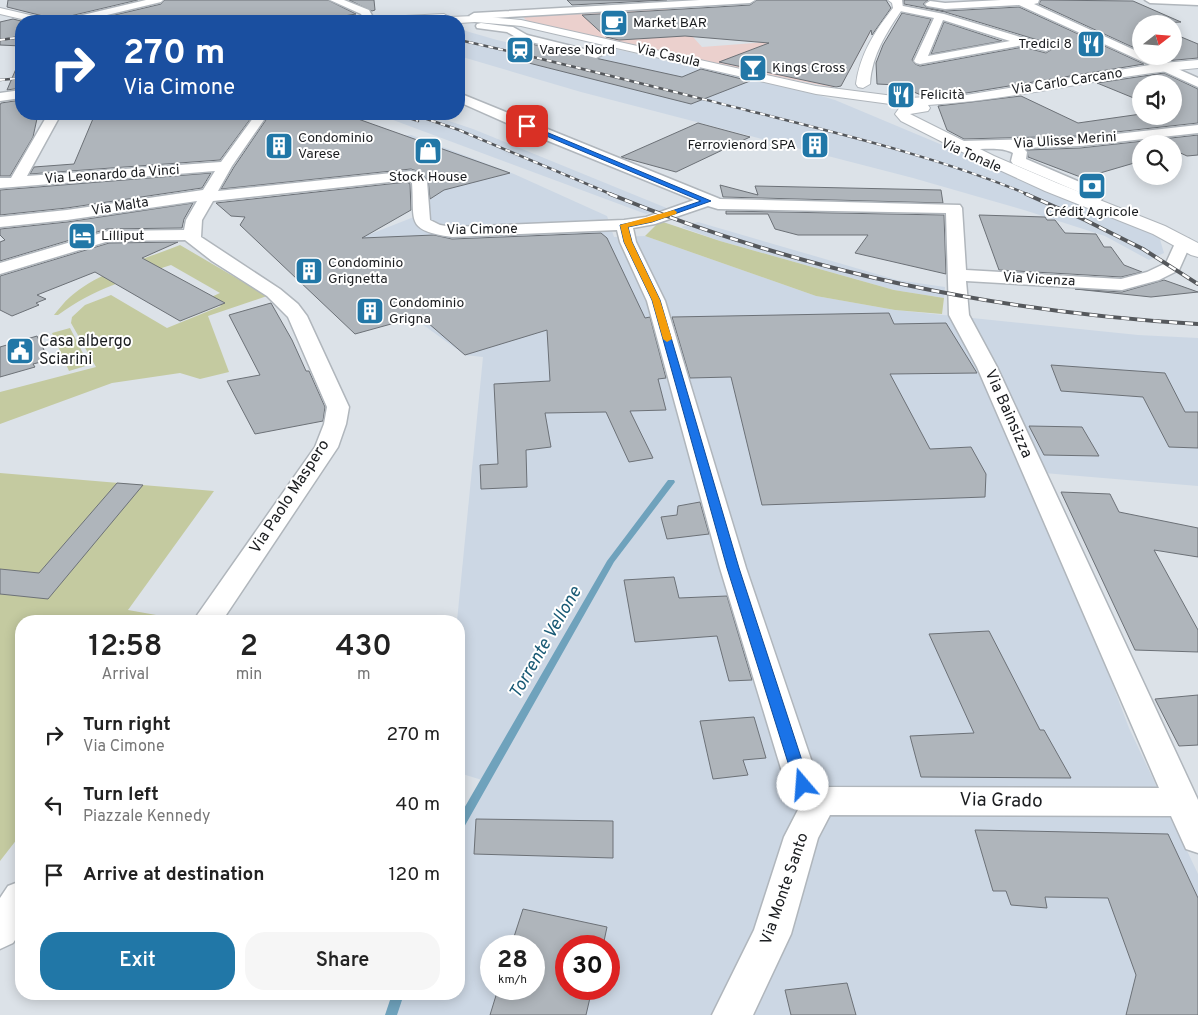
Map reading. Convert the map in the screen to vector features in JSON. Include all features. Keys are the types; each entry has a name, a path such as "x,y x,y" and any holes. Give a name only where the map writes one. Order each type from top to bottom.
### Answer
{"main road":[{"path":"863,84 864,70 875,40 896,4"},
{"path":"0,10 20,15"},
{"name":"Via Casula","path":"465,20 504,16 521,23"},
{"name":"Via Casula","path":"465,21 484,20 521,23 816,90"},
{"name":"Via Carlo Carcano","path":"898,101 934,102 966,99 1162,67 1198,64"},
{"path":"816,90 847,91 863,84"},
{"path":"863,84 880,95 898,101"},
{"path":"816,90 898,101"},
{"path":"816,90 896,115"},
{"name":"Via Carlo Carcano","path":"896,115 966,99"},
{"name":"Via Tonale","path":"896,115 961,145 1053,182 1091,203 1159,230 1191,247"},
{"name":"Via Tonale","path":"896,115 981,161 1053,182"}],"street":[{"path":"95,15 158,0"},
{"path":"335,0 367,13 368,15"},
{"path":"493,15 649,3 750,0"},
{"path":"924,2 945,6 1046,0"},
{"path":"1150,0 1198,2"},
{"path":"1019,1 1198,83"},
{"path":"465,20 507,11 505,4"},
{"path":"896,4 1046,48"},
{"path":"940,16 920,61 1025,41"},
{"path":"465,22 505,28 520,33 523,37 596,55"},
{"path":"505,28 521,23"},
{"path":"564,48 611,43"},
{"path":"564,48 611,43"},
{"path":"0,97 15,95"},
{"path":"465,100 707,201"},
{"path":"16,182 51,120"},
{"path":"0,269 108,236 172,236 192,234 194,220 225,166 257,120"},
{"name":"Via Ulisse Merini","path":"961,145 1080,142 1198,129"},
{"name":"Via Tonale","path":"1008,144 1020,152 1018,161 1053,182"},
{"name":"Via Leonardo da Vinci","path":"0,183 225,166"},
{"name":"Via Cimone","path":"209,195 408,175 414,176 419,181 420,217 424,226 436,230 462,232 624,225 649,221 707,201"},
{"name":"Via Malta","path":"0,222 67,215 140,203 209,195"},
{"name":"Via Bainsizza","path":"707,201 742,206 954,208 959,315 987,367 1198,838"},
{"path":"624,225 628,242 656,300 733,568 803,785 820,801"},
{"path":"1159,230 1198,232"},
{"name":"Via Paolo Maspero","path":"192,234 193,239 215,256 279,295 289,306 297,316 338,407 335,424 326,447 211,615"},
{"name":"Via Tonale","path":"1122,285 1153,276 1173,266 1191,247"},
{"name":"Via Vicenza","path":"956,275 1122,285"},
{"name":"Via Grado","path":"820,801 1181,802"},
{"name":"Via Monte Santo","path":"732,1015 772,934 801,837 820,801"},
{"path":"0,930 15,907"}],"shaded area":[{"path":"667,8 702,47 767,42 848,31 870,33 841,86 830,87 696,60 527,21 522,16"},
{"path":"465,31 584,60 615,49 804,91 835,100 1159,236 1164,253 1149,260 1105,236 1024,210 913,178 581,92 465,58"},
{"path":"393,120 446,120 473,129 669,209 646,214"},
{"path":"411,135 514,174 607,216 614,237 645,236 816,296 895,310 1138,335 1198,338 1198,486 1032,472 1129,728 1198,874 1198,1015 392,1015 398,1000 465,1000 465,824 482,780 465,775 465,615 458,615 483,357 465,355 422,324 340,246 419,215 415,176 405,172 392,137"},
{"path":"698,222 897,280 945,287 944,298 894,290 720,241 681,227"}],"green space":[{"path":"663,222 720,241 894,290 944,298 942,314 895,310 816,296 645,236 657,224"},
{"path":"180,245 267,296 208,316 229,372 200,379 180,373 112,383 0,424 0,392 96,367 71,323 72,317 85,305 111,295 167,328 221,306 209,298 220,293 171,265 113,285 85,298 58,315 54,315 70,297 94,280"},
{"path":"70,328 89,365 69,371 52,333"},
{"path":"0,473 214,491 128,610 156,615 15,615 15,842 0,861"}],"building":[{"path":"8,0 138,0 74,15 39,15 7,7"},
{"path":"165,0 328,0 356,14 114,15 161,4"},
{"path":"349,0 374,0 375,10 372,11"},
{"path":"567,0 667,0 572,5"},
{"path":"757,0 886,0 891,8 872,35 871,30 841,86 836,87 719,62 769,43 685,36 619,40 606,37 582,15 750,5"},
{"path":"904,0 928,0 923,4 926,7 945,11 1019,7 1132,59 1132,65 1138,65 966,93 921,95 897,85 877,84 876,63 883,45 902,13 931,19 912,60 920,66 1023,47 1046,53 1054,48 1051,44 945,12 904,4"},
{"path":"1041,0 1133,1 1165,15 1132,15 1132,47 1039,4"},
{"path":"15,20 15,46 0,45 0,22"},
{"path":"944,22 1002,41 931,54"},
{"path":"1182,37 1198,44 1198,58 1182,59"},
{"path":"513,40 682,77 701,69 750,81 691,104 509,58"},
{"path":"15,71 15,89 7,90"},
{"path":"1164,73 1168,75 1151,75"},
{"path":"1132,78 1132,97 1097,83"},
{"path":"1182,81 1198,89 1198,123 1182,125"},
{"path":"1021,96 1078,123 1132,115 1132,125 1180,125 1080,136 964,139 947,130 938,106"},
{"path":"15,101 15,120 37,120 33,137 10,176 0,176 1,103"},
{"path":"92,120 250,120 220,160 30,174 34,167 74,164"},
{"path":"266,120 361,120 510,173 444,190 430,199 428,180 417,171 411,169 221,189"},
{"path":"698,123 750,137 676,172 621,157"},
{"path":"1198,135 1198,155 1187,156 1182,154 1182,137"},
{"path":"1132,142 1132,164 1083,178 1028,157 1027,150 1080,148"},
{"path":"211,173 202,188 67,208 0,215 0,190"},
{"path":"407,182 410,184 411,210 362,238 434,235 452,239 601,233 607,238 645,318 650,317 666,378 658,379 666,410 630,411 653,458 629,462 606,412 545,413 551,447 526,450 527,487 481,489 480,465 498,464 494,384 550,381 547,330 465,355 420,316 355,334 240,225 245,217 231,216 216,203"},
{"path":"720,185 758,195 755,186 941,190 943,203 723,197"},
{"path":"193,203 184,219 182,228 107,229 0,261 0,242 5,240 0,235 0,229 67,222"},
{"path":"726,211 944,215 946,274 855,253 868,235 798,235 775,229 768,214 726,214"},
{"path":"979,215 1045,217 1047,220 1055,220 1065,233 1096,234 1104,247 1111,247 1124,265 1142,272 1121,277 999,270"},
{"path":"178,242 142,258 225,303 180,321 95,272 37,295 46,299 36,303 39,305 12,316 0,310 0,276 109,243"},
{"path":"1164,280 1198,292 1151,297 1075,289 1122,292"},
{"path":"271,303 292,340 306,371 309,371 325,407 323,421 255,434 227,381 260,375 229,315"},
{"path":"889,313 894,324 946,323 977,373 890,374 930,449 971,447 986,474 985,497 762,505 731,377 690,378 672,317"},
{"path":"37,336 49,360 33,364 35,367 0,377 0,347"},
{"path":"1051,365 1165,373 1185,412 1198,412 1198,448 1169,447 1143,397 1061,391"},
{"path":"1029,426 1082,427 1099,456 1044,455"},
{"path":"117,483 143,485 48,599 0,594 0,569 39,573"},
{"path":"1061,492 1110,494 1119,512 1198,528 1198,557 1154,550 1198,630 1198,652 1135,650"},
{"path":"700,502 709,534 667,539 661,517 677,515 678,506"},
{"path":"674,577 679,598 727,596 752,680 729,681 717,636 635,642 624,580"},
{"path":"989,631 1040,730 1044,730 1071,778 921,777 910,736 974,733 929,634"},
{"path":"1198,695 1198,745 1179,746 1155,699"},
{"path":"754,717 766,758 743,760 748,775 713,779 700,721"},
{"path":"476,819 613,821 613,858 474,854"},
{"path":"975,830 1168,834 1198,898 1198,1015 1126,1015 1136,975 1108,898 1045,897 1047,908 1011,905 1006,891 993,891"},
{"path":"523,909 607,927 605,935 555,935 555,1000 589,1000 586,1015 490,1015 495,1000 545,1000 545,935 515,935"},
{"path":"847,983 856,1015 791,1015 785,990"}],"waterway":[{"name":"Torrente Vellone","path":"465,816 611,561 671,482"},
{"name":"Torrente Vellone","path":"391,1015 396,1000"}],"railway":[{"path":"0,40 15,38"},
{"path":"465,41 531,56 854,137 960,169 1029,195"},
{"path":"0,80 15,79"},
{"path":"430,120 459,130 613,195"},
{"path":"610,194 681,221 753,245 825,266 899,283 973,298 1047,309 1122,318 1198,324"},
{"path":"1026,194 1085,220 1143,249 1198,284"}],"slow traffic":[{"path":"667,339 656,300 628,242 624,225 649,221 674,212"}],"place":[{"name":"Market BAR","path":"614,23"},
{"name":"Tredici 8","path":"1091,44"},
{"name":"Varese Nord","path":"520,50"},
{"name":"Kings Cross","path":"753,68"},
{"name":"Felicità","path":"901,95"},
{"name":"Ferrovienord SPA","path":"815,145"},
{"name":"Condominio Varese","path":"279,146"},
{"name":"Stock House","path":"428,151"},
{"name":"Crédit Agricole","path":"1092,186"},
{"name":"Lilliput","path":"82,236"},
{"name":"Condominio Grignetta","path":"309,271"},
{"name":"Condominio Grigna","path":"370,311"},
{"name":"Casa albergo Sciarini","path":"20,351"}],"route":[{"path":"527,126 707,201 649,221 624,225 628,242 656,300 733,568 803,785"}]}
